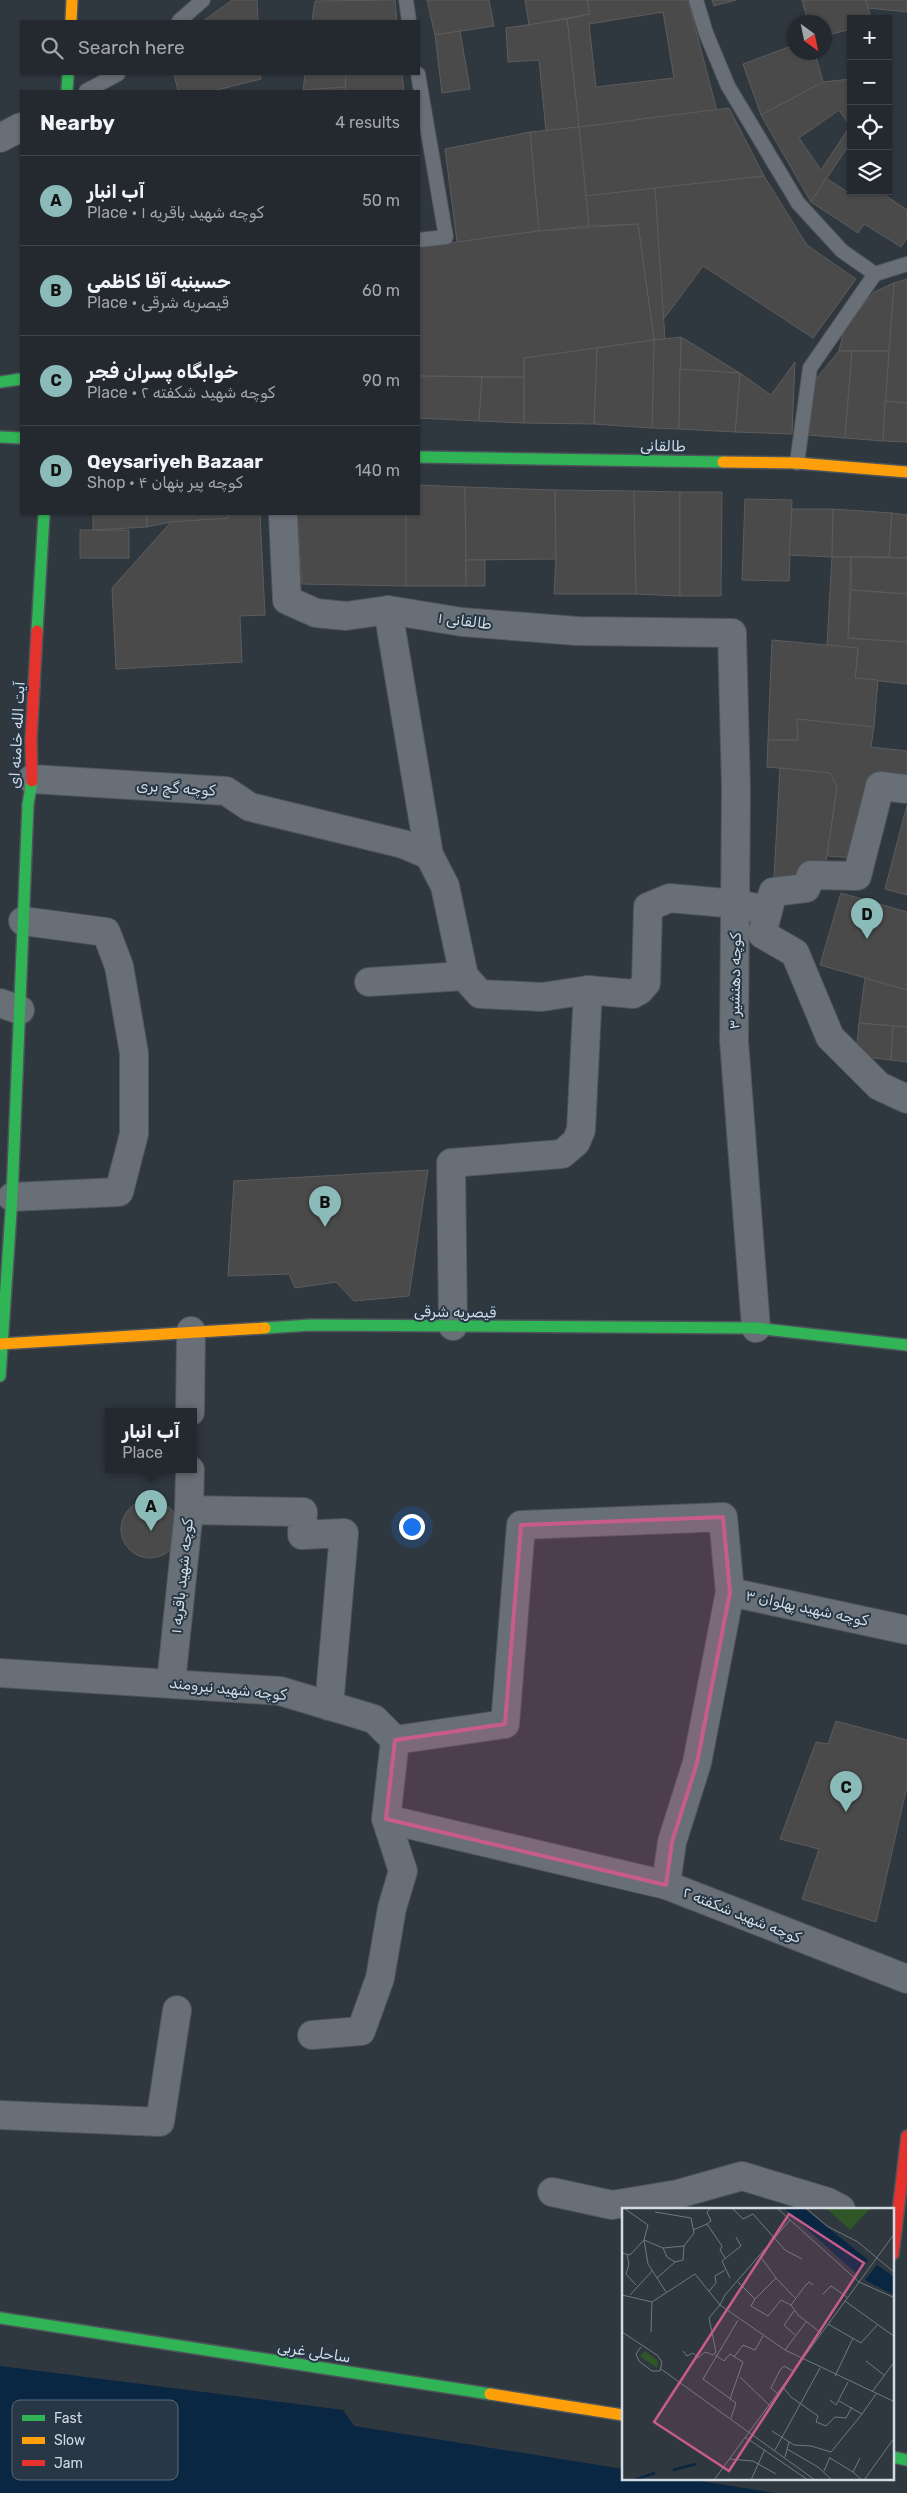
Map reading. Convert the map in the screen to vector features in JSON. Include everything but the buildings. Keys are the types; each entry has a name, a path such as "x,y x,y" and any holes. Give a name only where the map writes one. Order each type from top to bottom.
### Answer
{"main road":[{"path":"71,20 72,0"},
{"path":"67,90 68,75"},
{"path":"0,382 20,379"},
{"path":"0,437 20,438"},
{"name":"طالقانی","path":"420,456 797,463 907,472"},
{"name":"آیت الله خامنه ای","path":"0,1376 12,1197 10,1006 23,921 28,804 32,779 31,740 44,515"},
{"name":"قیصریه شرقی","path":"1,1344 311,1325 756,1328 907,1345"},
{"path":"897,2243 907,2136"},
{"name":"ساحلی غربی","path":"0,2318 622,2415"},
{"path":"894,2458 907,2460"}],"street":[{"path":"0,138 20,128"},
{"name":"طالقانی ۱","path":"283,515 287,600 316,613 346,616 388,610 462,622 577,631 732,633"},
{"path":"388,610 429,856 446,886 464,976 480,994 542,997 588,990 633,994 646,983 648,907 670,898 736,904 768,910"},
{"name":"کوچه دهنشیر ۳","path":"732,633 736,789 734,1042 756,1328"},
{"name":"کوچه گچ بری","path":"32,779 226,791 250,807 403,844 429,856"},
{"path":"907,789 880,786 857,876 811,875 806,888 773,892 762,934 795,953 830,1037 879,1086 907,1099"},
{"path":"12,1197 119,1192 134,1134 134,1053 119,966 106,932 23,921"},
{"path":"369,982 464,976"},
{"path":"454,1326 451,1163 562,1154 576,1142 581,1130 588,990"},
{"path":"190,1408 191,1331"},
{"name":"کوچه شهید باقریه ۱","path":"171,1683 189,1510 190,1473"},
{"path":"189,1510 303,1512 302,1535 344,1533 329,1706"},
{"path":"312,2035 361,2032 380,1978 392,1908 403,1871 386,1819 395,1740 505,1724 521,1525 723,1518 730,1592"},
{"name":"کوچه شهید پهلوان ۳","path":"697,1763 730,1592 907,1630"},
{"name":"کوچه شهید نیرومند","path":"0,1673 280,1691 374,1720 395,1740"},
{"name":"کوچه شهید شکفته ۲","path":"697,1763 672,1842 666,1884 907,1980"},
{"path":"386,1819 666,1884"},
{"path":"0,2115 160,2122 177,2010"},
{"path":"552,2192 612,2205 678,2194 742,2176 828,2202 839,2208"}],"lane":[{"path":"180,20 203,0"},
{"path":"406,0 409,20"},
{"path":"696,0 706,33 728,86 798,203 842,251 875,274"},
{"path":"88,90 116,75"},
{"path":"418,75 446,237 420,240"},
{"path":"797,463 810,368 875,274 907,264"}],"highlighted area":[{"path":"723,1517 730,1592 697,1763 672,1842 666,1885 386,1819 395,1740 505,1724 521,1525"}],"water":[{"path":"0,2366 343,2410 354,2426 622,2469 622,2480 694,2480 774,2493 0,2493"}],"traffic: fast":[{"path":"67,90 68,75"},
{"path":"0,382 20,379"},
{"path":"0,437 20,438"},
{"path":"420,457 723,462"},
{"path":"37,631 44,515"},
{"path":"0,1376 12,1197 28,804 32,781"},
{"path":"265,1328 311,1325 756,1328 907,1345"},
{"path":"0,2318 490,2394"},
{"path":"894,2457 907,2460"}],"traffic: slow":[{"path":"71,20 72,0"},
{"path":"723,462 797,463 907,472"},
{"path":"0,1344 265,1328"},
{"path":"490,2394 622,2415"}],"traffic: jam":[{"path":"32,781 31,740 37,631"},
{"path":"894,2246 907,2136"}],"place":[{"name":"Qeysariyeh Bazaar","path":"867,939"},
{"name":"حسینیه آقا کاظمی","path":"325,1227"},
{"name":"آب انبار","path":"151,1531"},
{"name":"خوابگاه پسران فجر","path":"846,1812"}]}
